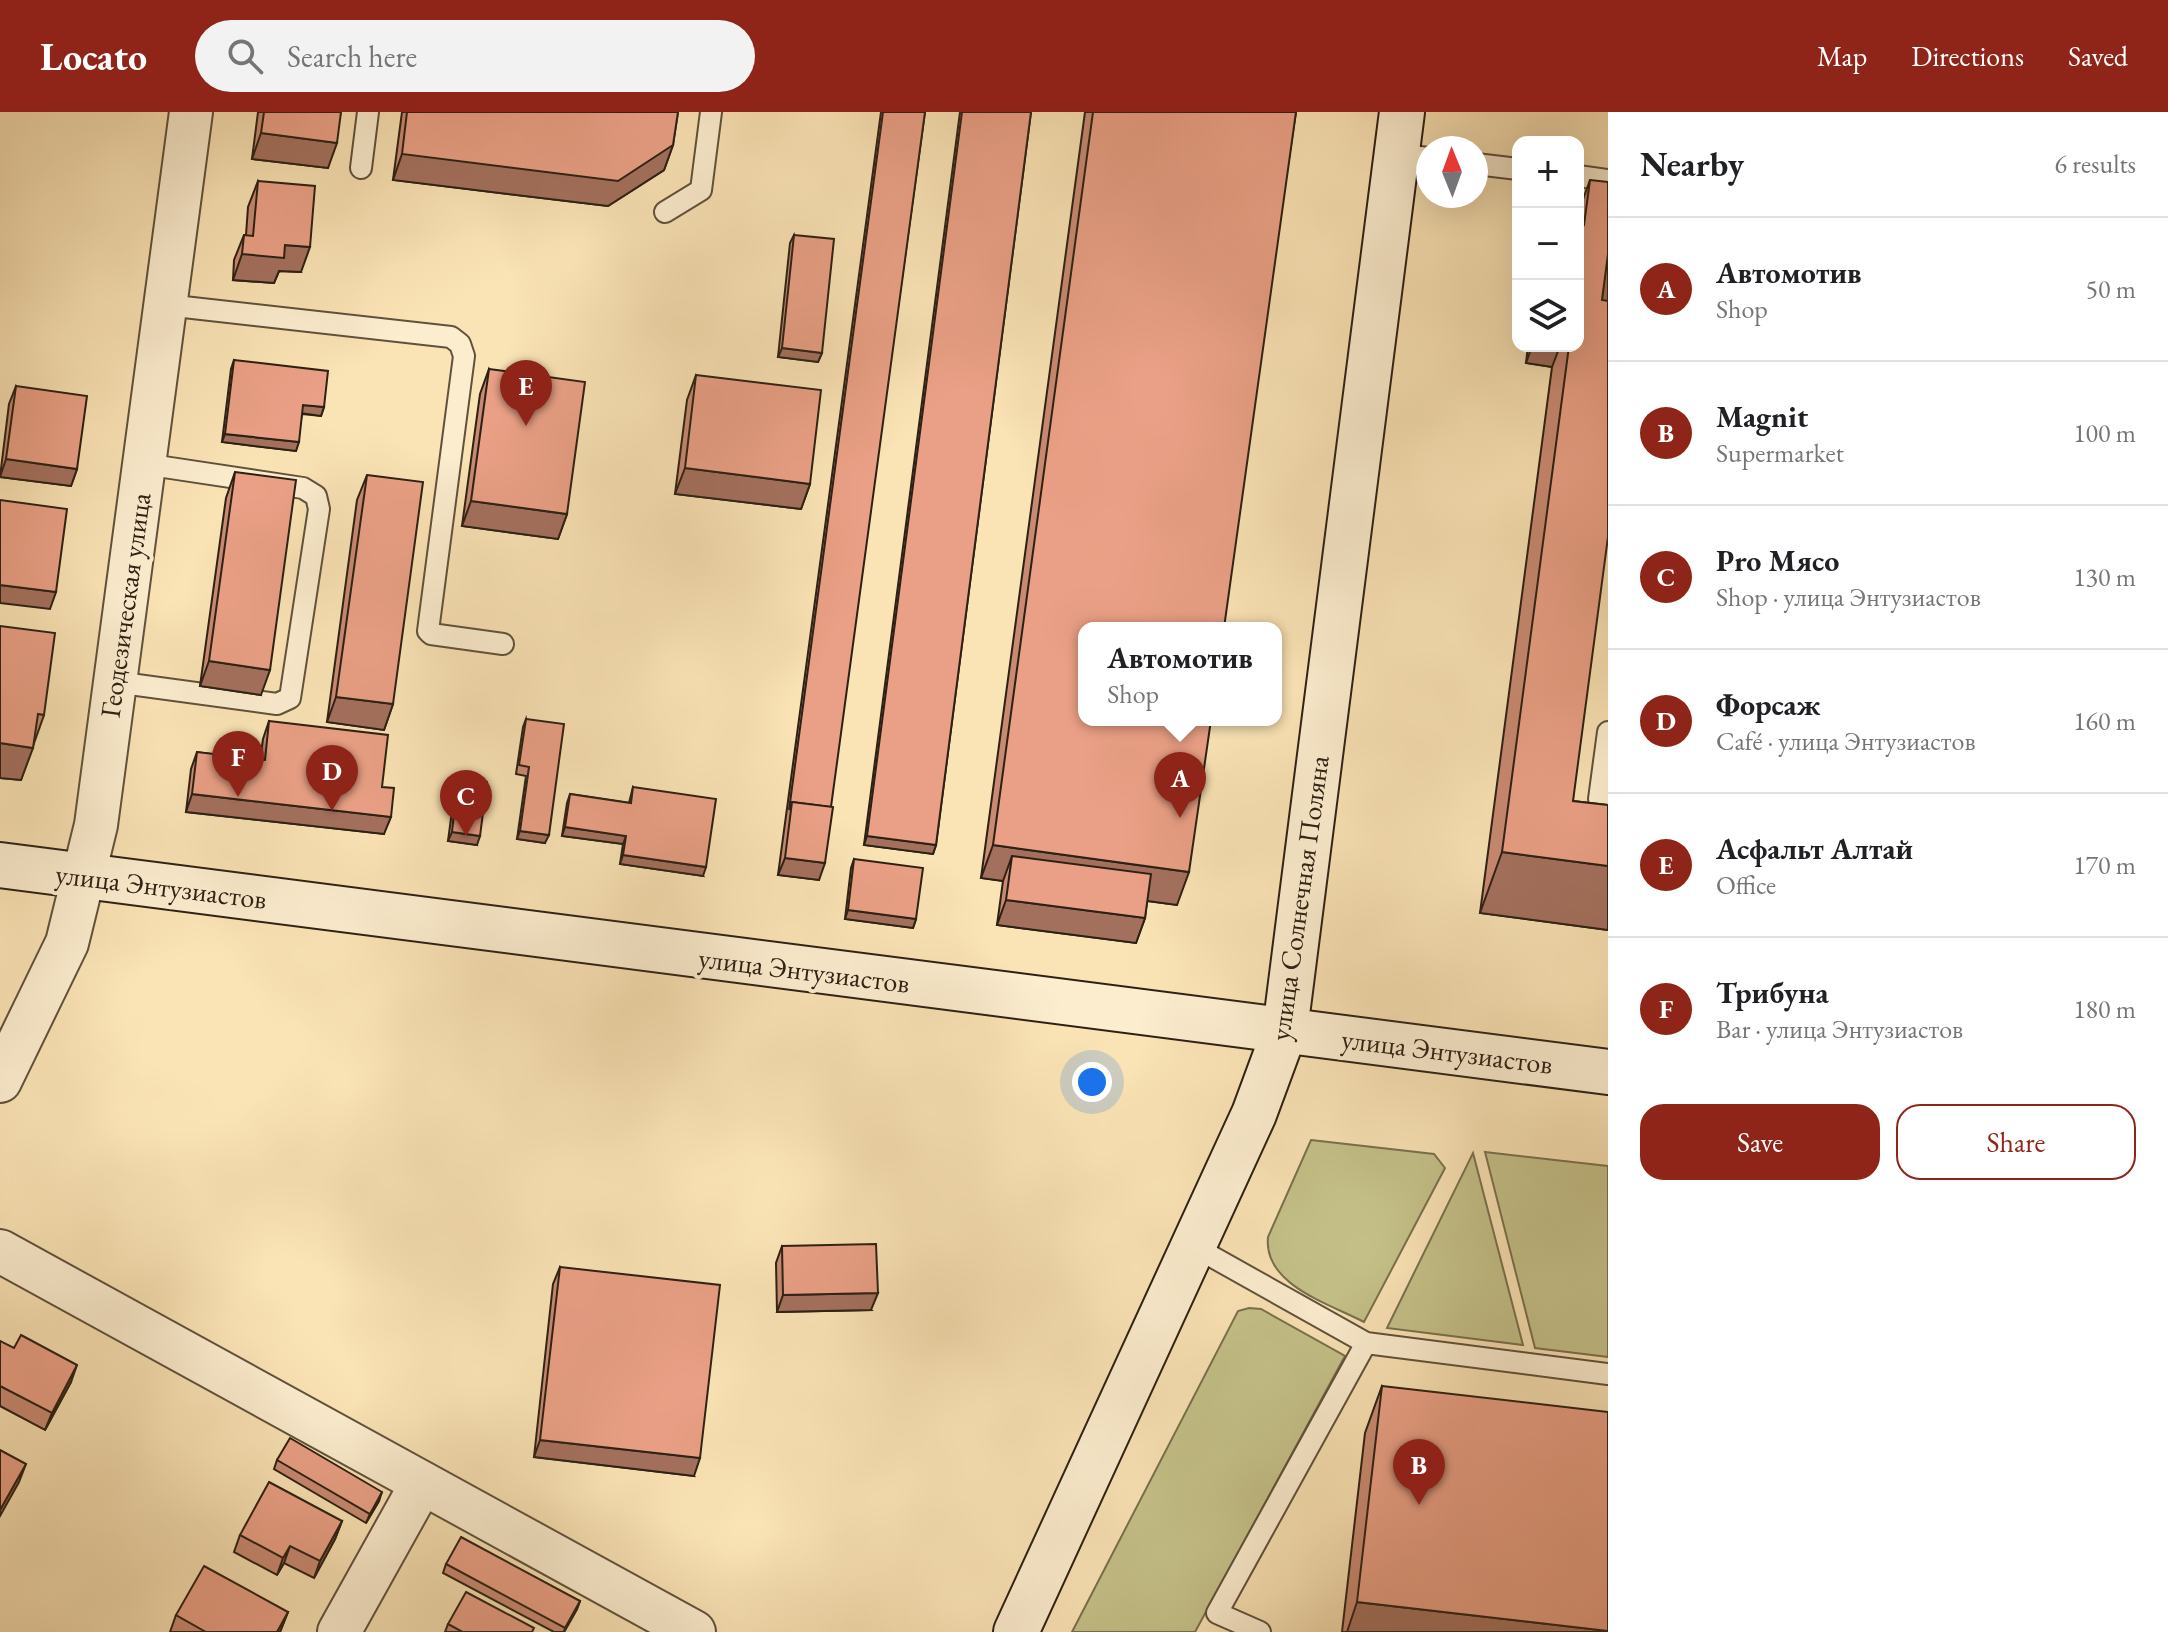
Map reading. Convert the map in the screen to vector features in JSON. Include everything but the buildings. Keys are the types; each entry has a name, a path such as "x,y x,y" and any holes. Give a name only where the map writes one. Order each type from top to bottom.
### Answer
{"street":[{"name":"Геодезическая улица","path":"0,1081 11,1038 67,943 85,875 115,682 191,112"},
{"name":"улица Солнечная Поляна","path":"1016,1632 1254,1114 1285,1030 1412,156 1402,112"},
{"name":"улица Энтузиастов","path":"0,865 1608,1072"},
{"path":"0,1251 694,1632"},
{"path":"339,1632 422,1483"}],"lane":[{"path":"361,168 368,112"},
{"path":"665,212 701,190 711,112"},
{"path":"1488,165 1512,168"},
{"path":"1584,177 1608,180"},
{"path":"166,305 451,337 460,344 464,356 428,631 431,634 503,644"},
{"path":"115,682 277,704 290,698 319,509 316,496 303,488 144,464"},
{"path":"1608,732 1599,799 1608,802"},
{"path":"1193,1246 1366,1343 1608,1374"},
{"path":"1260,1632 1217,1613 1366,1343"}],"shaded area":[{"path":"1311,1140 1434,1154 1445,1168 1364,1322 1301,1291 1276,1268 1269,1254 1268,1237"},
{"path":"1485,1152 1608,1166 1608,1357 1535,1348"},
{"path":"1473,1153 1523,1345 1387,1328"},
{"path":"1261,1309 1345,1356 1195,1632 1072,1632 1238,1311"}],"place":[{"name":"Асфальт Алтай","path":"526,426"},
{"name":"Трибуна","path":"238,797"},
{"name":"Форсаж","path":"332,811"},
{"name":"Автомотив","path":"1180,818"},
{"name":"Pro Мясо","path":"466,836"},
{"name":"Magnit","path":"1419,1505"}]}
